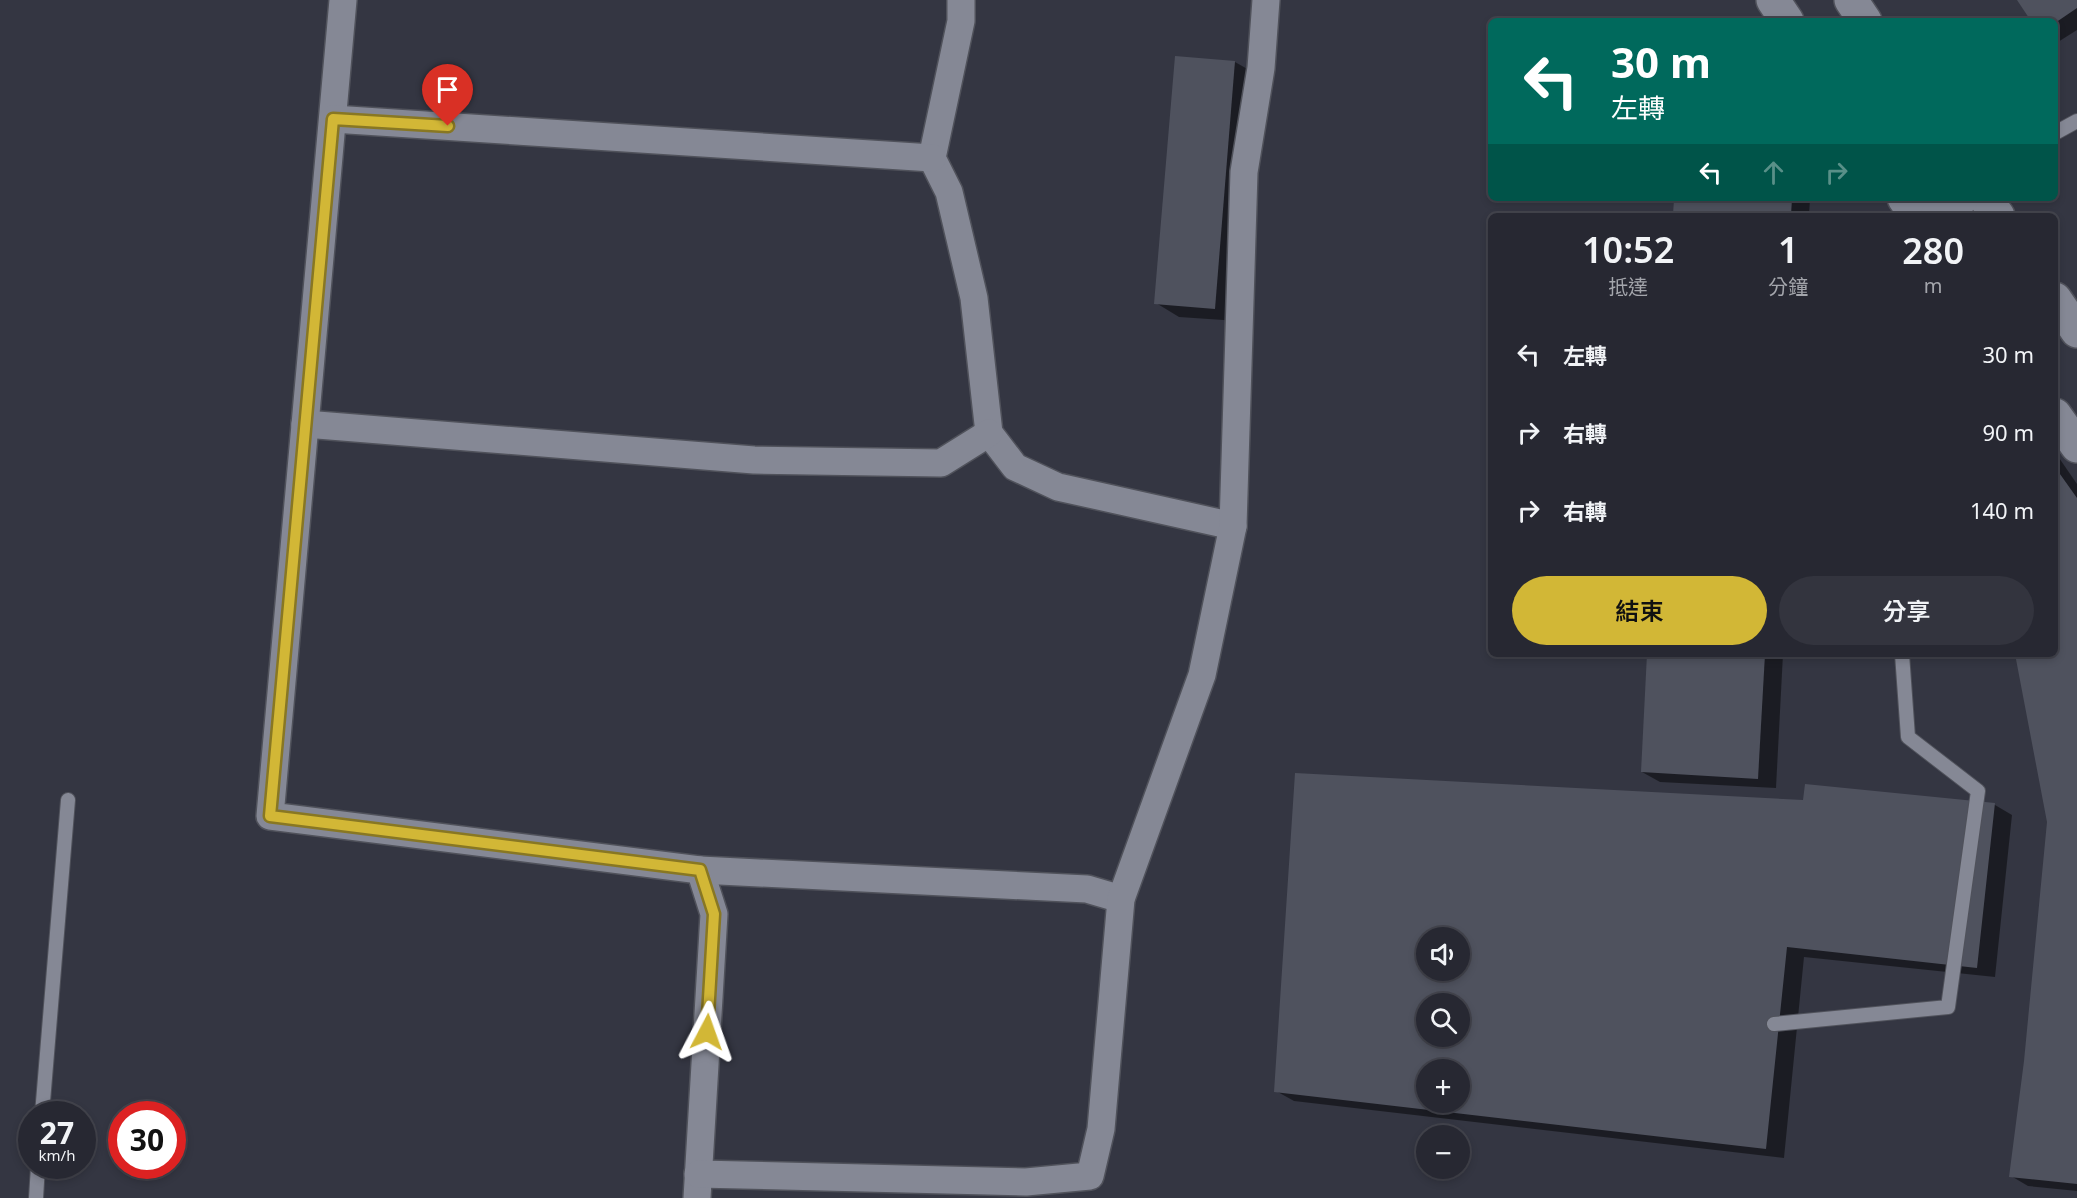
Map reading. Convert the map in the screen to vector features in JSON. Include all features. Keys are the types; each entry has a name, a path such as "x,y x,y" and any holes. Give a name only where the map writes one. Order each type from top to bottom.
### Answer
{"street":[{"path":"343,0 270,816 700,870 1087,889 1121,898"},
{"path":"961,0 961,21 932,158 949,192 974,298 988,433 1015,467 1058,487 1233,526"},
{"path":"700,870 714,914 697,1186 1026,1182 1090,1176 1101,1129 1121,898 1202,675 1233,526 1244,172 1261,68 1266,0"},
{"path":"1773,0 1785,18"},
{"path":"1851,0 1863,18"},
{"path":"333,119 932,158"},
{"path":"1940,213 1958,201"},
{"path":"2058,303 2077,331"},
{"path":"2058,419 2077,446"},
{"path":"305,424 754,460 918,463 941,463 988,433"}],"lane":[{"path":"2058,132 2077,121"},
{"path":"1774,1024 1948,1007 1978,791 1908,737 1902,657"},
{"path":"43,1101 68,800"},
{"path":"36,1198 37,1179"}],"building":[{"path":"2017,0 2077,0 2077,8 2058,21 2058,18 2029,18"},
{"path":"1175,56 1235,61 1215,309 1154,304"},
{"path":"1674,201 1792,201 1791,213 1673,213"},
{"path":"2058,471 2077,498 2077,1184 2009,1177 2024,1061 2047,822 2016,657 2058,657"},
{"path":"1647,657 1765,657 1758,779 1641,772"},
{"path":"1295,773 1803,800 1805,784 1995,803 1977,968 1787,947 1766,1149 1455,1113 1470,1113 1470,1059 1416,1059 1416,1108 1274,1092"}],"route":[{"path":"448,126 333,119 270,816 485,845 700,870 714,914 707,1032"}]}
